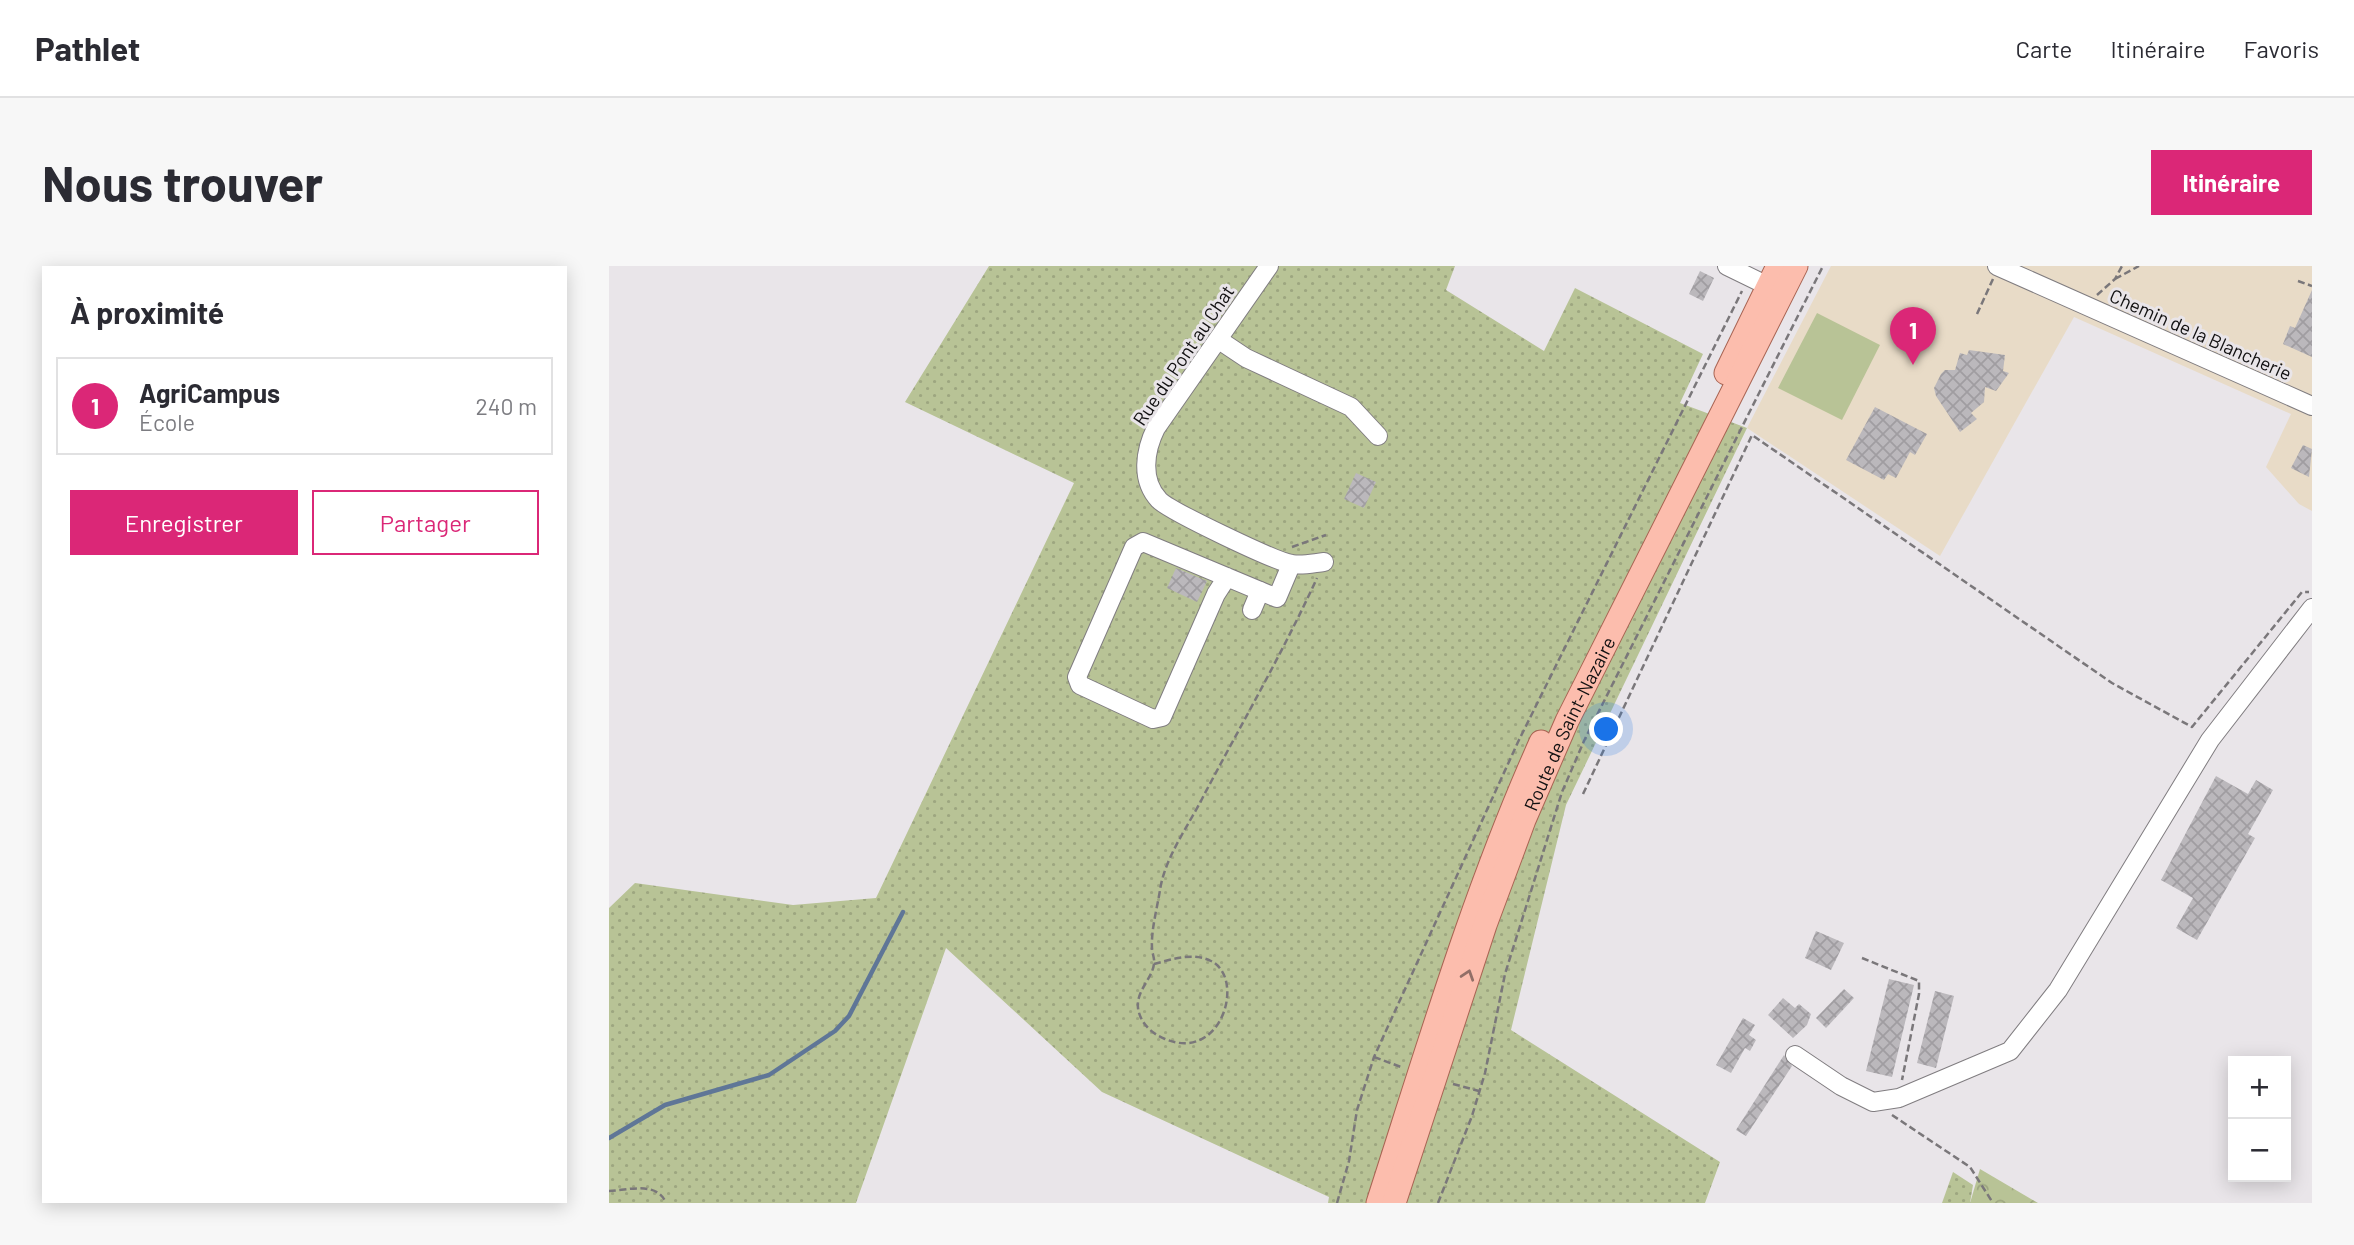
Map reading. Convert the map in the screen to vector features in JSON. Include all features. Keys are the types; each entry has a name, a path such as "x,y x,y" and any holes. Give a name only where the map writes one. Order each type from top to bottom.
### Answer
{"main road":[{"name":"Route de Saint-Nazaire","path":"1394,1203 1485,925 1556,746 1796,266"},
{"name":"Route de Saint-Nazaire","path":"1378,1203 1458,951 1510,811 1605,610 1773,276"}],"street":[{"name":"Rue du Pont au Chat","path":"1269,266 1156,428 1147,452 1147,474 1159,500 1170,507 1288,557"},
{"path":"1727,266 1773,276"},
{"name":"Chemin de la Blancherie","path":"1998,266 2312,406"},
{"path":"1219,340 1246,358 1351,407 1378,436"},
{"path":"1227,577 1216,594 1162,717 1153,719 1080,685 1077,677 1134,547 1143,542 1227,577 1260,591 1277,598 1288,557 1324,562"},
{"path":"1252,610 1260,591"},
{"path":"1795,1055 1841,1086 1873,1101 1899,1098 2010,1051 2058,990 2210,740 2312,608"}],"path":[{"path":"1438,1203 1479,1091 1504,975 1568,779 1595,718 1823,266"},
{"path":"1977,314 1998,266"},
{"path":"2115,279 2122,266"},
{"path":"2079,303 2097,295 2115,279 2139,266"},
{"path":"2298,281 2312,286"},
{"path":"1583,794 1752,436 2112,683 2192,727 2302,592 2312,592"},
{"path":"1288,557 1326,534"},
{"path":"1154,964 1193,956 1213,961 1225,973 1228,994 1221,1016 1214,1031 1203,1040 1188,1044 1172,1042 1156,1035 1145,1024 1138,1008 1140,992 1154,964 1151,948 1163,875 1324,562"},
{"path":"1862,958 1919,981 1919,994 1899,1098"},
{"path":"1374,1056 1401,1067"},
{"path":"1453,1084 1479,1091"},
{"path":"1873,1101 1970,1167 1993,1203"},
{"path":"609,1191 652,1189 663,1195 666,1203"}],"shaded area":[{"path":"1831,266 2312,266 2312,511 2299,504 2266,467 2291,414 2074,317 1940,556 1747,428"}],"green space":[{"path":"989,266 1455,266 1446,290 1544,351 1575,288 1703,354 1680,403 1747,428 1566,805 1511,1030 1720,1162 1705,1203 1328,1203 1329,1197 1102,1092 946,948 856,1203 609,1203 609,908 635,883 793,905 876,898 1074,483 905,402"},
{"path":"1817,313 1880,345 1842,420 1778,388"},
{"path":"1980,1169 2038,1203 1970,1203"},
{"path":"1953,1172 1973,1185 1970,1203 1942,1203"}],"building":[{"path":"1700,271 1714,278 1703,301 1689,294"},
{"path":"2312,290 2312,357 2283,344 2290,326 2295,328"},
{"path":"1969,350 2005,355 2003,371 2009,373 1996,391 1985,387 1984,402 1971,413 1977,419 1960,432 1936,396 1934,388 1945,370 1955,370 1960,353 1967,355"},
{"path":"1875,407 1927,434 1915,455 1910,452 1896,478 1888,474 1884,480 1846,460"},
{"path":"2303,445 2312,449 2309,477 2291,468"},
{"path":"1356,473 1376,482 1364,508 1344,499"},
{"path":"1176,568 1207,581 1197,602 1167,588"},
{"path":"2216,776 2248,794 2256,780 2273,790 2248,834 2255,838 2197,940 2176,928 2193,898 2161,880"},
{"path":"1816,931 1844,943 1831,970 1805,958"},
{"path":"1889,979 1914,985 1892,1077 1866,1071"},
{"path":"1844,989 1854,998 1826,1028 1816,1018"},
{"path":"1935,991 1954,996 1936,1068 1917,1063"},
{"path":"1783,998 1795,1008 1799,1004 1811,1014 1807,1025 1793,1038 1768,1015"},
{"path":"1743,1018 1755,1025 1749,1035 1756,1040 1750,1051 1745,1048 1731,1073 1716,1065"},
{"path":"1784,1055 1792,1066 1746,1136 1736,1130"}],"waterway":[{"path":"609,1138 665,1105 769,1075 835,1031 849,1016 903,912"}],"place":[{"name":"AgriCampus","path":"1913,365"}]}
